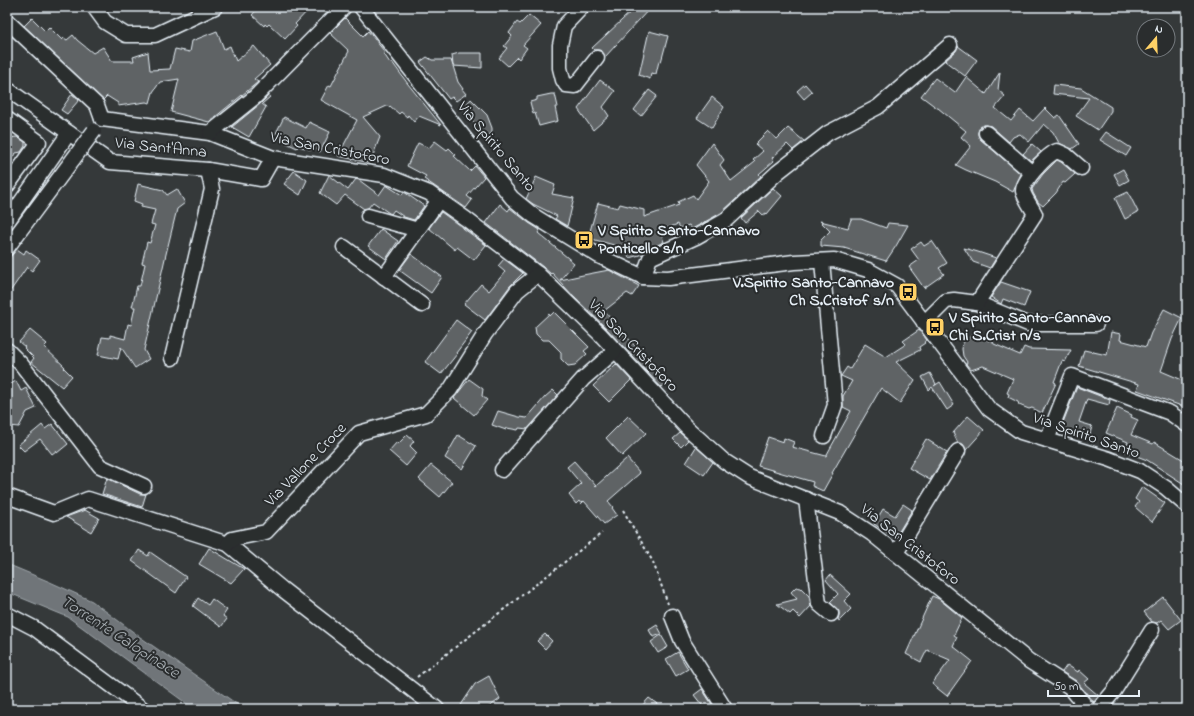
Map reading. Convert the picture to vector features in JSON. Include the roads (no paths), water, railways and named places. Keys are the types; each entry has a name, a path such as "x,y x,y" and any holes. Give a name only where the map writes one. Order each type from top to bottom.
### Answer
{"street":[{"path":"94,7 105,22 126,35 155,35 215,7"},
{"path":"210,133 255,97 344,7"},
{"path":"582,7 564,26 560,45 560,68 566,85 575,86 597,58"},
{"name":"Via Spirito Santo","path":"368,10 512,198 534,216 586,248 643,277 668,278 794,262 834,260 868,270 897,286 989,409 1021,432 1109,459 1140,471 1166,488 1187,506"},
{"path":"7,21 97,105 102,119 7,248"},
{"path":"643,277 650,258 696,237 726,220 778,172 828,133 878,107 950,45"},
{"name":"Via Sant'Anna","path":"7,89 110,162 208,170 261,179 273,158"},
{"path":"7,119 39,142 7,186"},
{"name":"Via San Cristoforo","path":"102,119 210,133 273,158 384,175 429,194 466,219 538,274 600,334 686,427 724,461 749,477 840,513 872,534 1029,661 1070,687 1088,709"},
{"path":"7,222 69,133"},
{"path":"986,133 1032,173"},
{"path":"977,303 1035,214 1023,192 1032,173 1052,152 1057,151 1066,155 1081,168"},
{"path":"172,358 212,190 208,170"},
{"path":"384,277 439,200"},
{"path":"368,216 418,230"},
{"path":"344,247 422,305"},
{"path":"822,261 835,405 824,436"},
{"name":"Via Vallone Croce","path":"228,544 232,539 266,532 359,433 426,414 450,390 486,334 517,291 538,274"},
{"path":"924,323 946,300 954,300 977,303 1028,324 1096,324"},
{"path":"7,350 21,364 100,466 144,486"},
{"path":"502,470 583,379 615,351"},
{"path":"1047,440 1072,376 1170,412 1187,425"},
{"path":"896,553 958,451"},
{"path":"7,496 54,513 88,499 228,544 288,593 437,709"},
{"path":"806,499 819,604 830,614"},
{"path":"7,614 34,628 143,709"},
{"path":"672,616 682,641 725,709"},
{"path":"1099,709 1114,691 1152,630"}],"water":[{"name":"Torrente Calopinace","path":"7,564 92,601 140,637 244,709 194,709 68,617 7,592"}],"place":[{"name":"V Spirito Santo-Cannavo Ponticello s/n","path":"584,240"},
{"name":"V.Spirito Santo-Cannavo Ch S.Cristof s/n","path":"908,292"},
{"name":"V Spirito Santo-Cannavo Chi S.Crist n/s","path":"935,327"}]}
